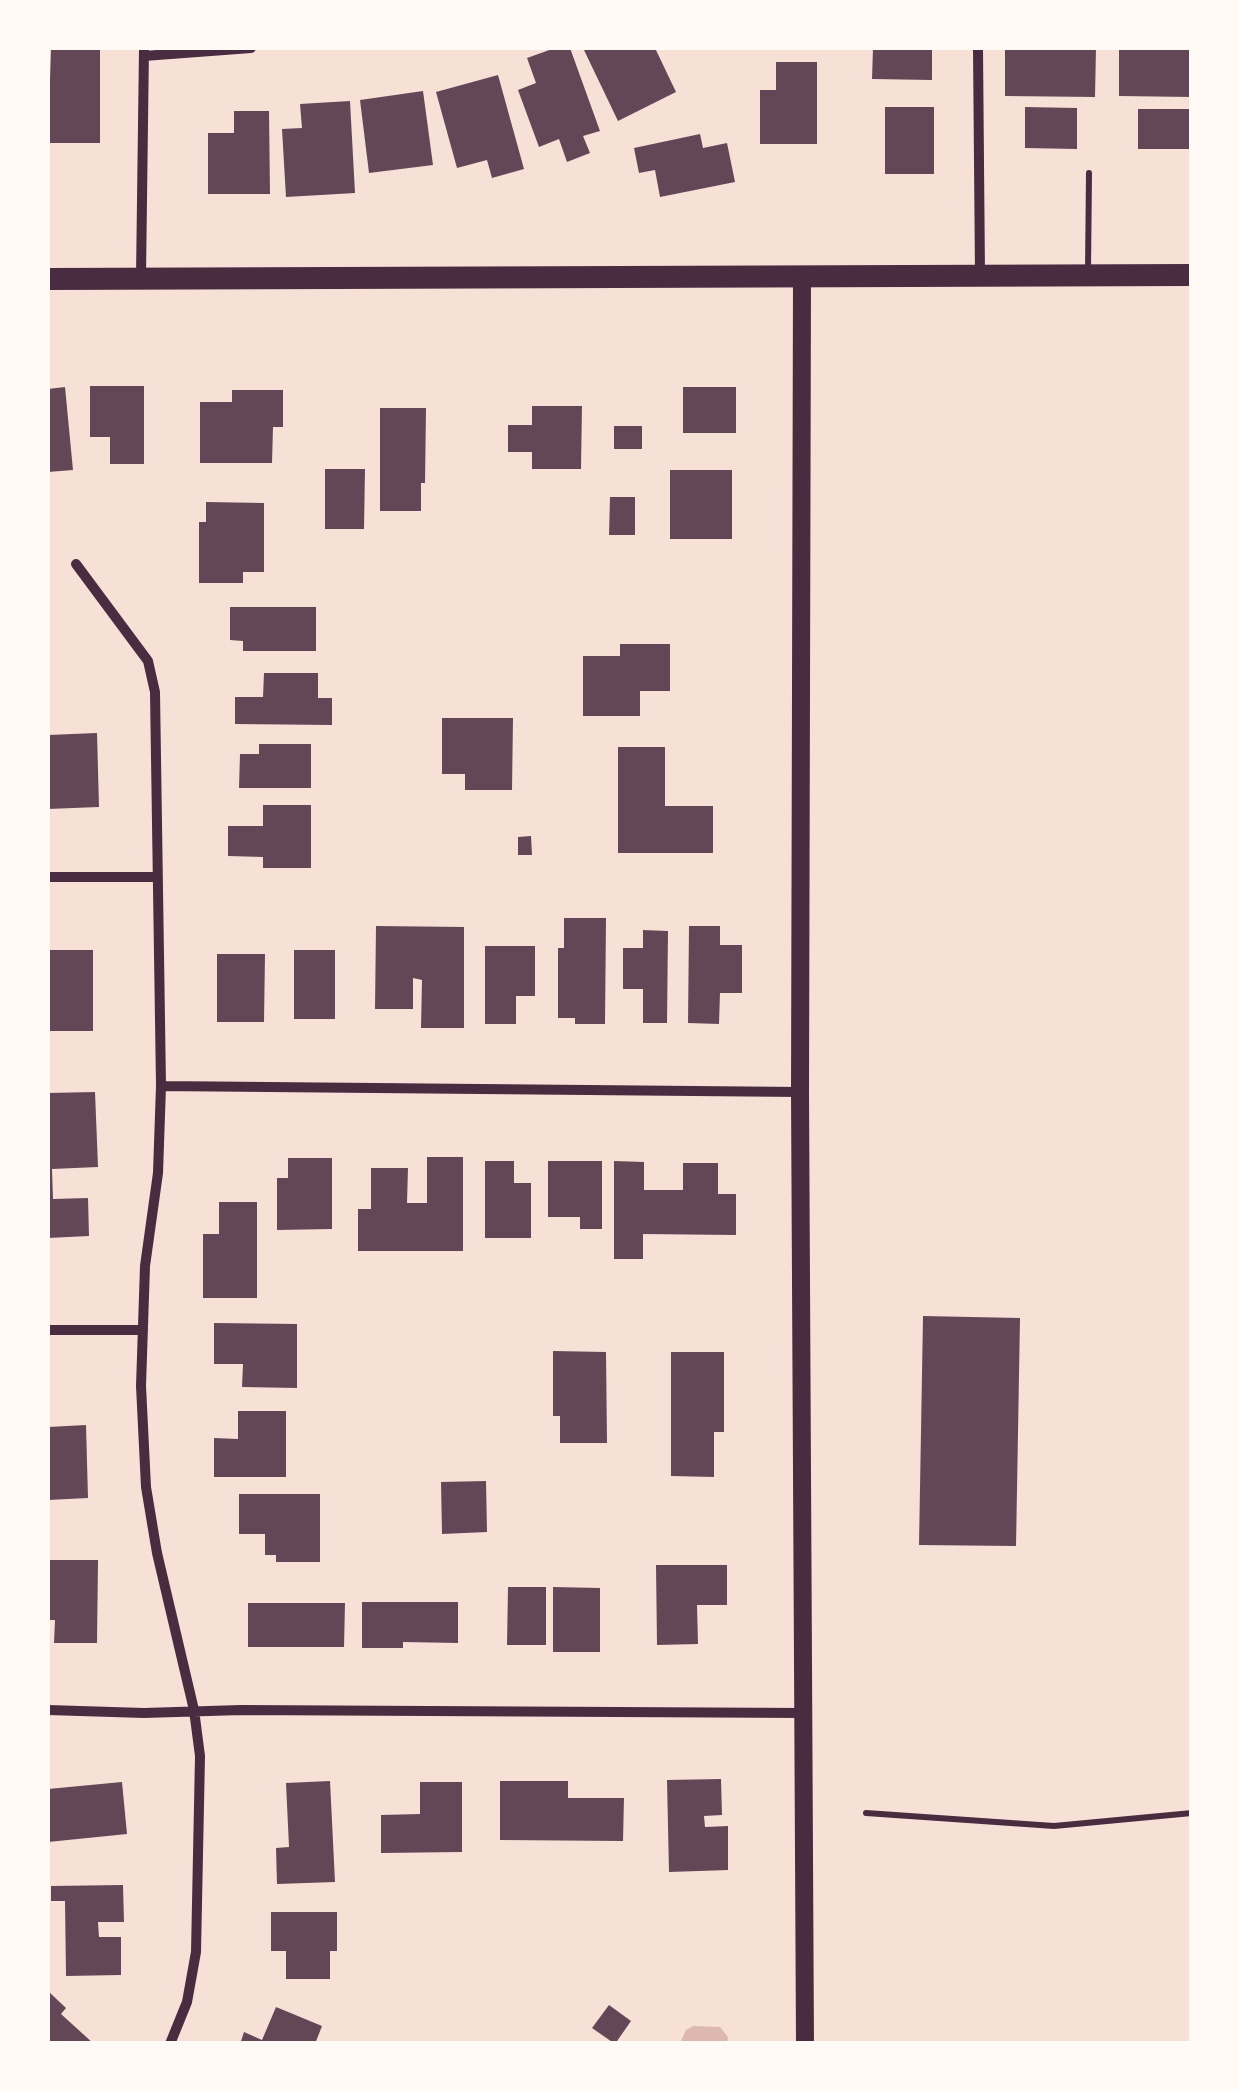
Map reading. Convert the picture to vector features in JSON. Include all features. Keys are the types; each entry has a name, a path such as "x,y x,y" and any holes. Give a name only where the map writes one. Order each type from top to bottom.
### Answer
{"main road":[{"path":"48,279 1192,275"}],"street":[{"path":"141,279 144,52 251,48"},
{"path":"978,48 980,276"},
{"path":"802,276 800,1092 805,2044"},
{"path":"76,564 135,642 154,678 161,1086 158,1173 141,1330 146,1486 156,1554 194,1710 200,1756 196,1952 187,2002 170,2044"},
{"path":"48,877 157,878"},
{"path":"161,1086 800,1092"},
{"path":"48,1330 141,1330"},
{"path":"48,1710 804,1713"}],"lane":[{"path":"1088,276 1089,172"}],"path":[{"path":"866,1812 1054,1826 1192,1813"}],"shaded area":[{"path":"693,2026 720,2027 728,2037 727,2043 680,2043 686,2030"}],"building":[{"path":"51,48 100,48 100,143 48,143"},
{"path":"555,48 570,48 600,131 583,136 590,153 567,162 559,139 539,147 518,90 536,83 527,58"},
{"path":"583,48 655,48 676,92 618,121"},
{"path":"873,48 932,49 932,80 872,79"},
{"path":"1005,48 1096,48 1095,97 1005,96"},
{"path":"1119,48 1192,48 1192,97 1119,96"},
{"path":"776,62 817,62 817,144 760,144 760,90 776,90"},
{"path":"498,75 524,169 492,178 487,160 457,168 436,92"},
{"path":"423,91 433,165 369,173 360,100"},
{"path":"350,101 355,193 286,197 282,129 302,128 300,104"},
{"path":"885,107 934,107 934,174 885,174"},
{"path":"1025,107 1077,108 1077,149 1025,148"},
{"path":"1138,109 1190,109 1190,149 1138,149"},
{"path":"234,111 269,111 270,194 208,194 208,133 234,133"},
{"path":"700,134 703,148 727,143 735,182 660,197 655,170 639,173 634,148"},
{"path":"90,386 144,386 144,464 110,464 110,437 90,437"},
{"path":"65,387 73,470 48,472 48,389"},
{"path":"683,387 736,387 736,433 683,433"},
{"path":"232,390 283,390 283,427 273,427 272,463 200,463 200,402 232,402"},
{"path":"532,406 582,406 581,469 532,469 532,452 508,452 508,425 532,425"},
{"path":"380,408 426,408 421,511 380,511"},
{"path":"614,426 642,426 642,449 614,449"},
{"path":"325,469 365,469 364,529 325,529"},
{"path":"670,470 732,470 732,539 670,539"},
{"path":"610,497 635,497 635,535 609,535"},
{"path":"206,502 264,503 264,572 243,572 243,583 199,583 199,522 206,522"},
{"path":"230,607 316,607 316,651 243,651 243,641 230,640"},
{"path":"620,644 670,644 670,691 640,691 640,716 583,716 583,656 620,656"},
{"path":"264,673 318,673 318,698 332,698 332,725 235,724 235,697 263,697"},
{"path":"442,718 513,718 512,790 465,790 465,774 442,774"},
{"path":"97,733 99,807 48,809 48,735"},
{"path":"259,744 311,744 311,788 239,788 240,754 259,754"},
{"path":"618,747 665,747 665,806 713,806 713,853 618,853"},
{"path":"263,805 311,805 311,868 263,868 263,857 228,856 228,826 263,826"},
{"path":"531,836 532,855 518,855 518,837"},
{"path":"564,918 606,918 605,1024 575,1024 575,1018 558,1018 558,948 564,948"},
{"path":"376,926 464,927 464,1028 421,1028 422,980 413,978 413,1009 375,1009"},
{"path":"689,926 720,926 720,945 742,945 742,993 720,993 719,1024 688,1023"},
{"path":"643,930 668,931 667,1023 643,1023 643,989 623,989 623,948 643,948"},
{"path":"485,946 535,946 535,996 516,996 516,1024 485,1024"},
{"path":"48,950 93,950 93,1031 48,1031"},
{"path":"294,950 335,950 335,1019 294,1019"},
{"path":"217,954 265,954 264,1022 217,1022"},
{"path":"95,1092 98,1167 52,1169 53,1199 88,1198 89,1236 48,1238 48,1093"},
{"path":"427,1157 463,1157 463,1251 358,1251 358,1209 371,1209 371,1168 408,1168 407,1203 427,1203"},
{"path":"288,1158 332,1158 332,1229 277,1230 277,1178 288,1178"},
{"path":"485,1161 514,1161 514,1183 531,1183 531,1238 485,1238"},
{"path":"548,1161 602,1161 602,1229 580,1229 580,1217 548,1217"},
{"path":"614,1161 644,1162 644,1190 683,1190 683,1163 718,1163 718,1194 736,1194 736,1235 643,1234 643,1259 614,1259"},
{"path":"219,1202 257,1202 257,1298 203,1298 203,1234 219,1234"},
{"path":"923,1316 1020,1318 1016,1546 919,1545"},
{"path":"214,1323 297,1324 297,1388 242,1387 243,1364 214,1364"},
{"path":"553,1351 606,1352 607,1443 560,1443 560,1416 553,1416"},
{"path":"671,1352 724,1352 724,1432 714,1432 714,1477 671,1476"},
{"path":"238,1411 286,1411 286,1477 214,1477 214,1438 238,1439"},
{"path":"86,1425 88,1498 48,1500 48,1427"},
{"path":"486,1481 487,1532 442,1534 441,1482"},
{"path":"239,1494 320,1494 320,1562 276,1562 276,1555 265,1555 265,1534 239,1534"},
{"path":"48,1560 98,1560 97,1643 54,1643 55,1620 48,1620"},
{"path":"656,1565 727,1565 727,1605 697,1605 698,1644 657,1645"},
{"path":"508,1587 546,1587 546,1645 507,1645"},
{"path":"553,1587 600,1588 600,1652 553,1652"},
{"path":"362,1602 458,1602 458,1643 403,1642 403,1648 362,1648"},
{"path":"248,1603 345,1603 344,1647 248,1647"},
{"path":"721,1779 722,1815 704,1816 705,1827 728,1826 728,1870 669,1872 667,1780"},
{"path":"330,1781 335,1882 277,1884 276,1848 289,1847 286,1783"},
{"path":"500,1781 568,1781 568,1798 624,1798 623,1841 500,1840"},
{"path":"122,1782 127,1834 48,1842 48,1789"},
{"path":"420,1782 462,1782 462,1852 381,1853 381,1815 420,1814"},
{"path":"123,1885 124,1922 98,1922 99,1937 121,1937 121,1975 66,1976 65,1901 51,1901 51,1886"},
{"path":"271,1912 337,1912 337,1951 330,1951 330,1979 286,1979 286,1951 271,1951"},
{"path":"48,1991 66,2008 61,2014 94,2044 48,2044"},
{"path":"609,2005 631,2021 615,2044 592,2028"},
{"path":"276,2007 322,2026 315,2044 240,2044 244,2032 262,2040"}]}
